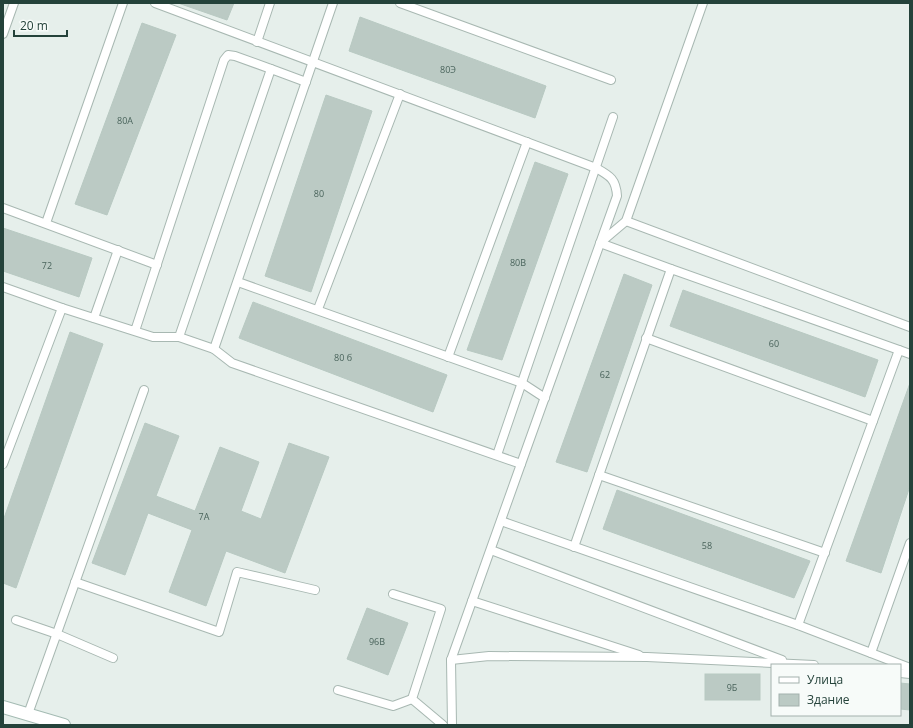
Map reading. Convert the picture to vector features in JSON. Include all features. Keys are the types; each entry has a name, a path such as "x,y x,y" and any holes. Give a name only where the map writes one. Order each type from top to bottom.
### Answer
{"street":[{"path":"3,707 64,725"}],"lane":[{"path":"3,34 14,3"},
{"path":"46,224 123,3"},
{"path":"155,3 596,168 610,176 617,186 617,196 451,660 452,725"},
{"path":"258,42 270,3"},
{"path":"214,350 306,82 314,63 332,3"},
{"path":"400,3 611,80"},
{"path":"600,244 626,221 703,3"},
{"path":"135,331 158,265 224,60 228,55 235,56 306,82"},
{"path":"179,337 271,70"},
{"path":"318,309 400,94"},
{"path":"497,455 613,117"},
{"path":"448,357 527,142"},
{"path":"3,208 158,265"},
{"path":"626,221 910,327"},
{"path":"600,244 910,354"},
{"path":"94,318 118,250"},
{"path":"574,547 671,269"},
{"path":"238,282 318,309 522,383 545,398"},
{"path":"3,287 153,338 179,337 214,350 232,363 521,464"},
{"path":"3,464 62,308"},
{"path":"646,338 873,421"},
{"path":"798,626 899,350"},
{"path":"28,714 144,390"},
{"path":"599,475 825,553"},
{"path":"501,521 798,626 900,664"},
{"path":"871,653 910,543"},
{"path":"491,550 788,662"},
{"path":"76,582 218,632 237,572 314,590"},
{"path":"393,594 441,609 412,699"},
{"path":"472,601 647,657"},
{"path":"16,620 57,634 113,658"},
{"path":"451,660 490,656 647,657 788,662 805,664"},
{"path":"338,690 393,706 412,699"},
{"path":"412,699 443,725"}],"building":[{"path":"178,3 234,3 227,20"},
{"path":"360,17 546,86 535,118 349,51"},
{"path":"142,23 176,35 107,215 75,204"},
{"path":"326,95 372,111 311,292 265,276"},
{"path":"535,162 568,174 502,360 467,350"},
{"path":"3,228 92,258 79,297 3,271"},
{"path":"624,274 652,285 587,472 556,462"},
{"path":"683,290 878,360 865,397 670,326"},
{"path":"253,302 447,375 433,412 239,338"},
{"path":"70,332 103,344 16,588 3,583 3,521"},
{"path":"910,383 910,486 881,573 846,561"},
{"path":"145,423 179,436 156,496 195,511 220,447 259,462 241,511 261,519 289,443 329,457 285,573 226,551 206,606 169,592 192,530 148,513 125,575 92,563"},
{"path":"617,490 810,561 794,598 603,529"},
{"path":"367,608 408,623 388,675 347,659"},
{"path":"705,674 760,674 760,700 705,700"},
{"path":"901,683 910,684 910,710 901,709"}]}
